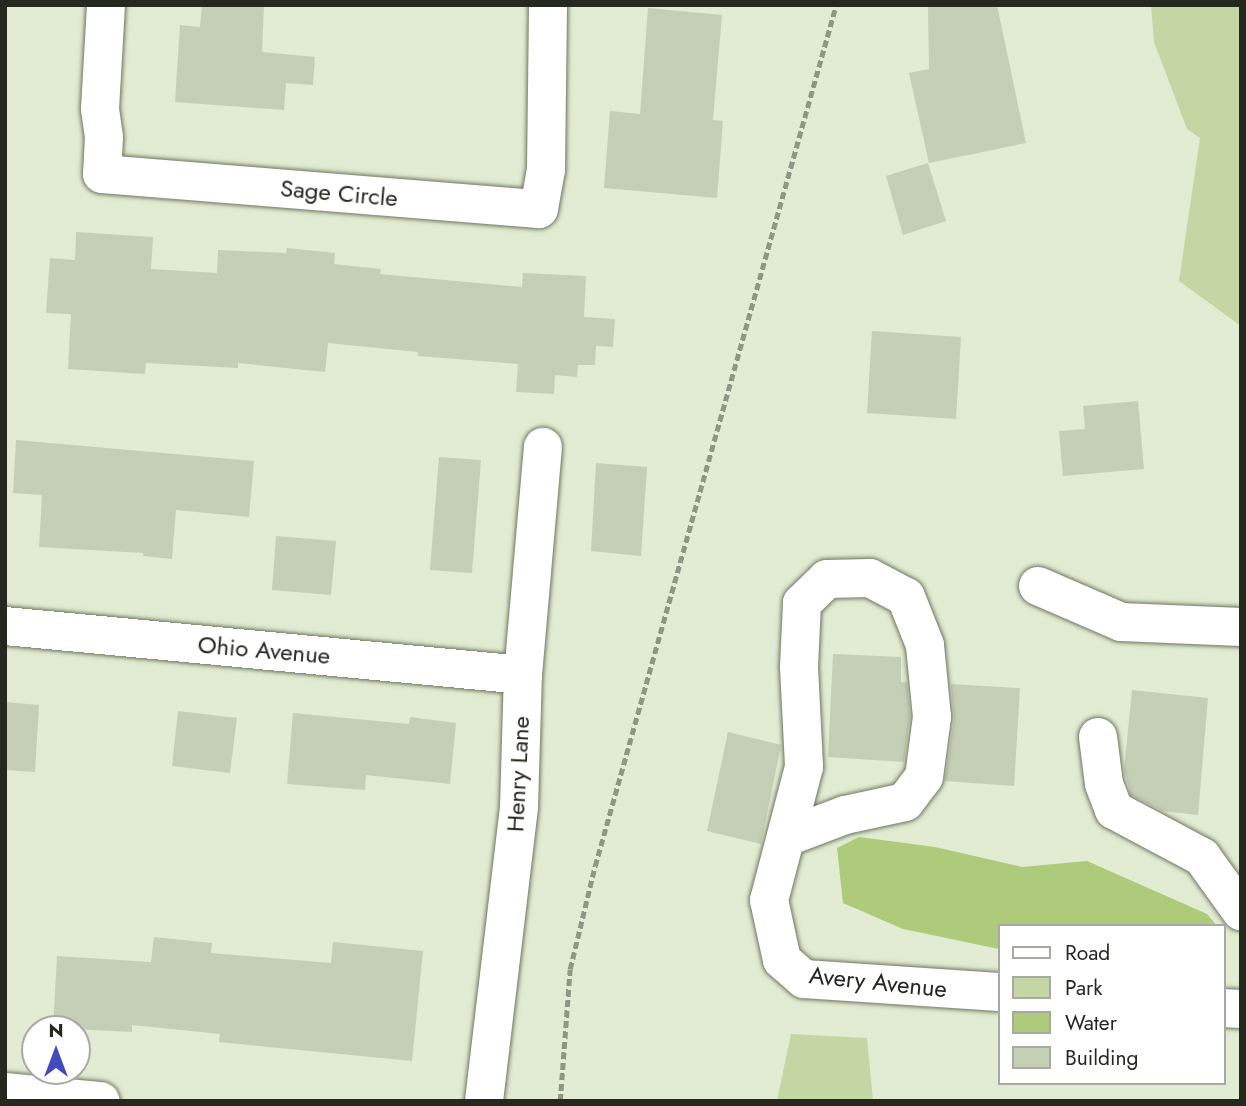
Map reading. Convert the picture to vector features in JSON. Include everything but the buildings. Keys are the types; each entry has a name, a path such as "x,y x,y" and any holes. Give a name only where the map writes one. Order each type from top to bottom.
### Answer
{"street":[{"name":"Sage Circle","path":"106,5 100,109 104,136 102,174 539,209 546,170 548,5"},
{"name":"Henry Lane","path":"484,1101 519,807 523,675 543,447"},
{"path":"870,578 906,597 925,645 932,717 924,778 905,802 845,815 787,838 804,767 799,667 803,603 827,579 870,578"},
{"path":"1038,586 1121,622 1241,627"},
{"name":"Ohio Avenue","path":"5,626 523,675"},
{"path":"1098,737 1104,784 1114,810 1202,857 1241,911"},
{"name":"Avery Avenue","path":"787,838 769,900 782,960 804,979 998,992"},
{"path":"5,1092 101,1101"}],"path":[{"path":"559,1101 570,969 595,866 836,5"}],"green space":[{"path":"1151,5 1241,5 1241,326 1179,281 1200,138 1187,129 1154,42"},
{"path":"791,1034 867,1038 873,1101 777,1101"}],"water":[{"path":"859,837 935,847 1022,867 1087,861 1207,914 1215,924 998,924 998,949 903,929 843,903 837,848"}]}
